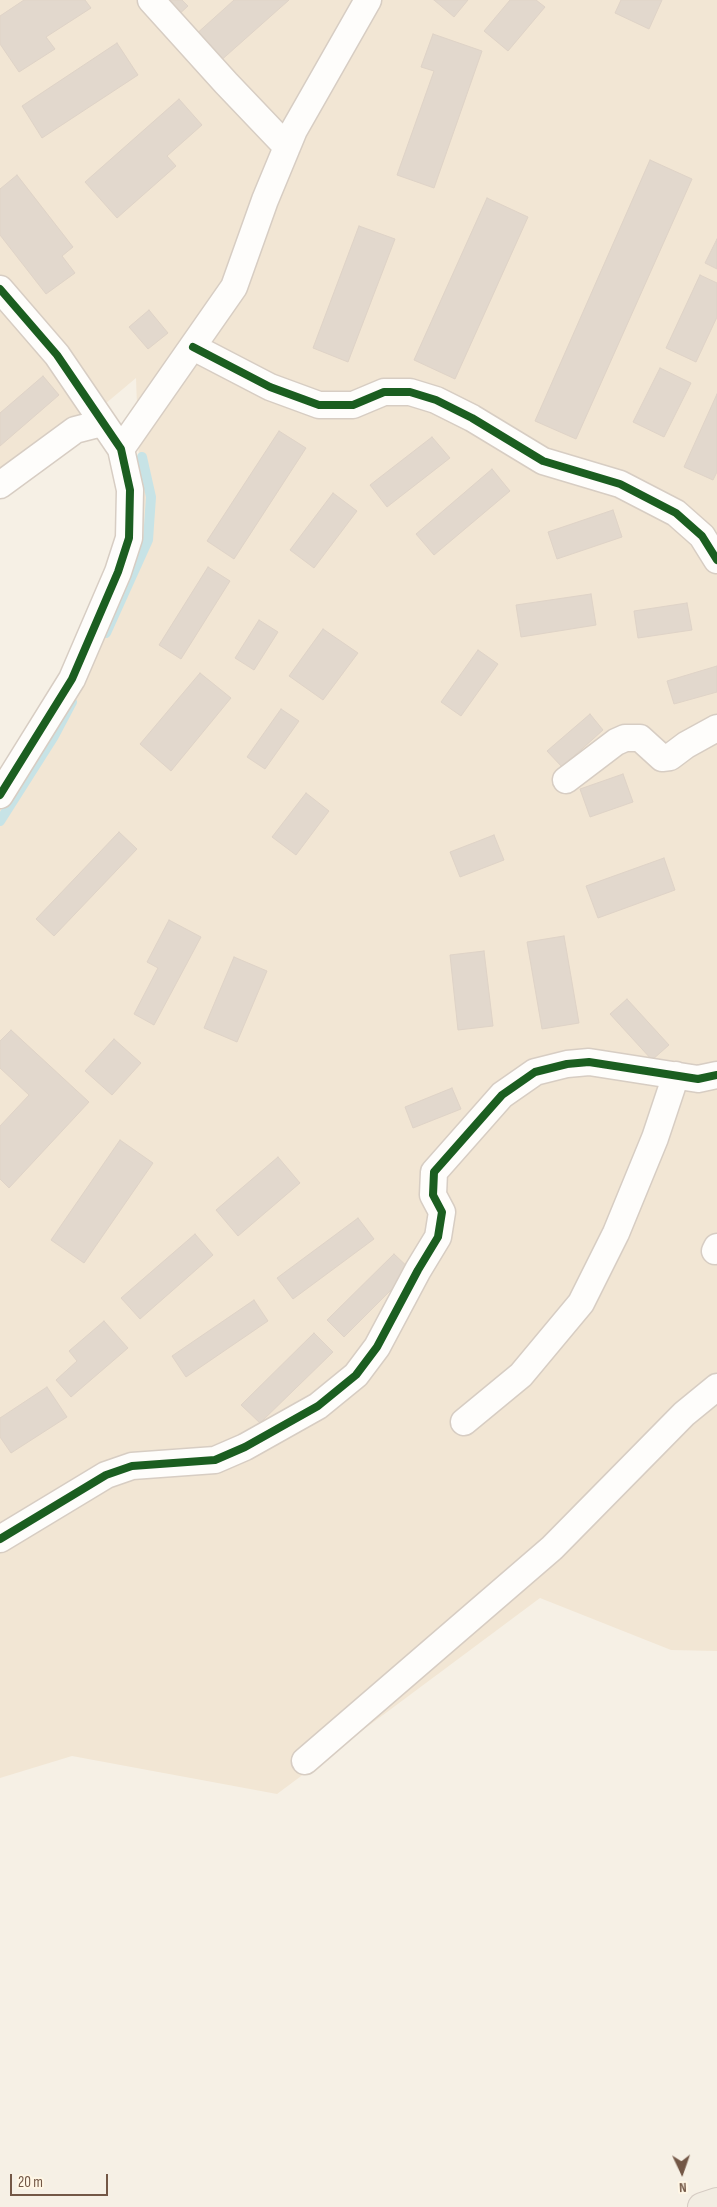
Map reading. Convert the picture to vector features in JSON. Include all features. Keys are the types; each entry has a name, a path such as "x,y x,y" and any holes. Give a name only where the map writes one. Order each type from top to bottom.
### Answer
{"main road":[{"path":"702,2207 717,2202"}],"street":[{"path":"151,0 287,147"},
{"path":"121,449 234,287 265,200 294,130 368,0"},
{"path":"0,289 57,355 121,449 130,490 129,538 118,572 72,679 0,795"},
{"path":"193,347 270,387 319,405 352,405 384,392 410,392 436,400 472,418 543,461 620,484 676,513 702,536 717,560"},
{"path":"0,485 75,430 102,423"},
{"path":"566,780 616,742 625,738 640,738 662,758 670,758 686,745 717,728"},
{"path":"0,1539 106,1475 132,1466 215,1460 245,1447 318,1406 356,1375 377,1347 438,1236 442,1212 433,1195 434,1172 502,1095 535,1072 567,1064 589,1062 698,1079 717,1075"},
{"path":"464,1422 521,1376 581,1303 616,1233 655,1138 676,1075"},
{"path":"305,1761 552,1548 684,1414 717,1387"}],"shaded area":[{"path":"0,0 717,0 717,1651 671,1650 540,1598 277,1794 72,1756 0,1778 0,806 58,693 140,489 136,378 0,492"}],"building":[{"path":"24,0 85,0 91,8 46,37 55,49 19,72 0,44 0,16"},
{"path":"161,0 182,0 188,6 176,17"},
{"path":"234,0 289,0 218,63 194,36"},
{"path":"434,0 468,0 454,17"},
{"path":"510,0 536,0 545,7 508,51 484,31"},
{"path":"621,0 662,0 649,29 615,13"},
{"path":"433,34 482,51 434,188 397,175 434,71 421,67"},
{"path":"117,43 138,75 42,138 22,106"},
{"path":"179,99 202,125 167,156 176,166 117,218 85,182"},
{"path":"650,160 692,179 576,439 535,421"},
{"path":"17,175 73,247 62,256 75,273 46,294 0,235 0,189"},
{"path":"487,198 528,217 455,379 414,360"},
{"path":"359,226 395,239 348,362 313,348"},
{"path":"717,239 717,269 705,263"},
{"path":"700,275 717,283 717,317 696,362 666,348"},
{"path":"149,310 168,333 148,349 129,327"},
{"path":"660,368 691,383 664,437 633,422"},
{"path":"43,376 59,395 0,446 0,413"},
{"path":"717,394 717,472 713,480 684,467"},
{"path":"279,431 306,448 234,559 207,541"},
{"path":"432,437 450,458 387,507 370,485"},
{"path":"492,469 510,491 434,555 416,534"},
{"path":"333,493 357,511 314,568 290,550"},
{"path":"613,510 622,537 557,559 548,532"},
{"path":"208,567 230,581 181,659 159,645"},
{"path":"591,594 596,625 521,637 516,605"},
{"path":"687,603 692,630 638,638 634,611"},
{"path":"259,620 278,632 254,670 235,658"},
{"path":"323,629 358,653 323,700 289,676"},
{"path":"478,650 498,664 461,716 441,702"},
{"path":"717,666 717,692 674,704 667,681"},
{"path":"200,673 231,698 171,771 140,744"},
{"path":"281,709 299,721 265,769 247,757"},
{"path":"590,714 603,730 562,767 547,751"},
{"path":"623,774 633,802 590,817 580,789"},
{"path":"306,793 329,811 296,855 272,837"},
{"path":"119,832 137,849 54,936 36,919"},
{"path":"494,835 504,860 460,877 450,852"},
{"path":"664,858 675,890 598,918 586,886"},
{"path":"169,920 201,937 154,1025 134,1014 158,968 147,962"},
{"path":"564,936 579,1023 542,1029 527,942"},
{"path":"484,951 493,1026 458,1030 450,955"},
{"path":"234,957 267,971 237,1042 204,1028"},
{"path":"627,999 669,1045 652,1060 610,1014"},
{"path":"11,1030 89,1102 9,1188 0,1179 0,1126 29,1095 0,1068 0,1041"},
{"path":"114,1039 141,1063 112,1095 85,1071"},
{"path":"452,1088 461,1109 413,1128 405,1107"},
{"path":"120,1140 153,1163 84,1263 51,1240"},
{"path":"278,1157 300,1183 238,1236 216,1210"},
{"path":"358,1218 374,1239 293,1299 277,1278"},
{"path":"195,1234 213,1255 140,1319 121,1298"},
{"path":"394,1254 411,1270 344,1337 327,1320"},
{"path":"254,1300 268,1321 186,1377 172,1356"},
{"path":"104,1321 128,1348 71,1397 56,1380 77,1361 69,1351"},
{"path":"314,1333 333,1352 260,1423 241,1405"},
{"path":"47,1387 67,1417 11,1453 0,1437 0,1418"}],"waterway":[{"path":"106,633 148,540 151,497 142,457"},
{"path":"0,821 54,736 72,702"}],"cycle path":[{"path":"0,289 57,355 121,449 130,490 129,538 118,572 72,679 0,795"},
{"path":"193,347 270,387 319,405 353,405 384,392 410,392 436,400 472,418 543,461 620,484 676,513 702,536 717,560"},
{"path":"0,1539 106,1475 132,1466 215,1460 245,1447 318,1406 356,1375 377,1347 438,1237 442,1212 433,1195 434,1172 502,1095 535,1072 567,1064 589,1062 698,1079 717,1075"}]}
